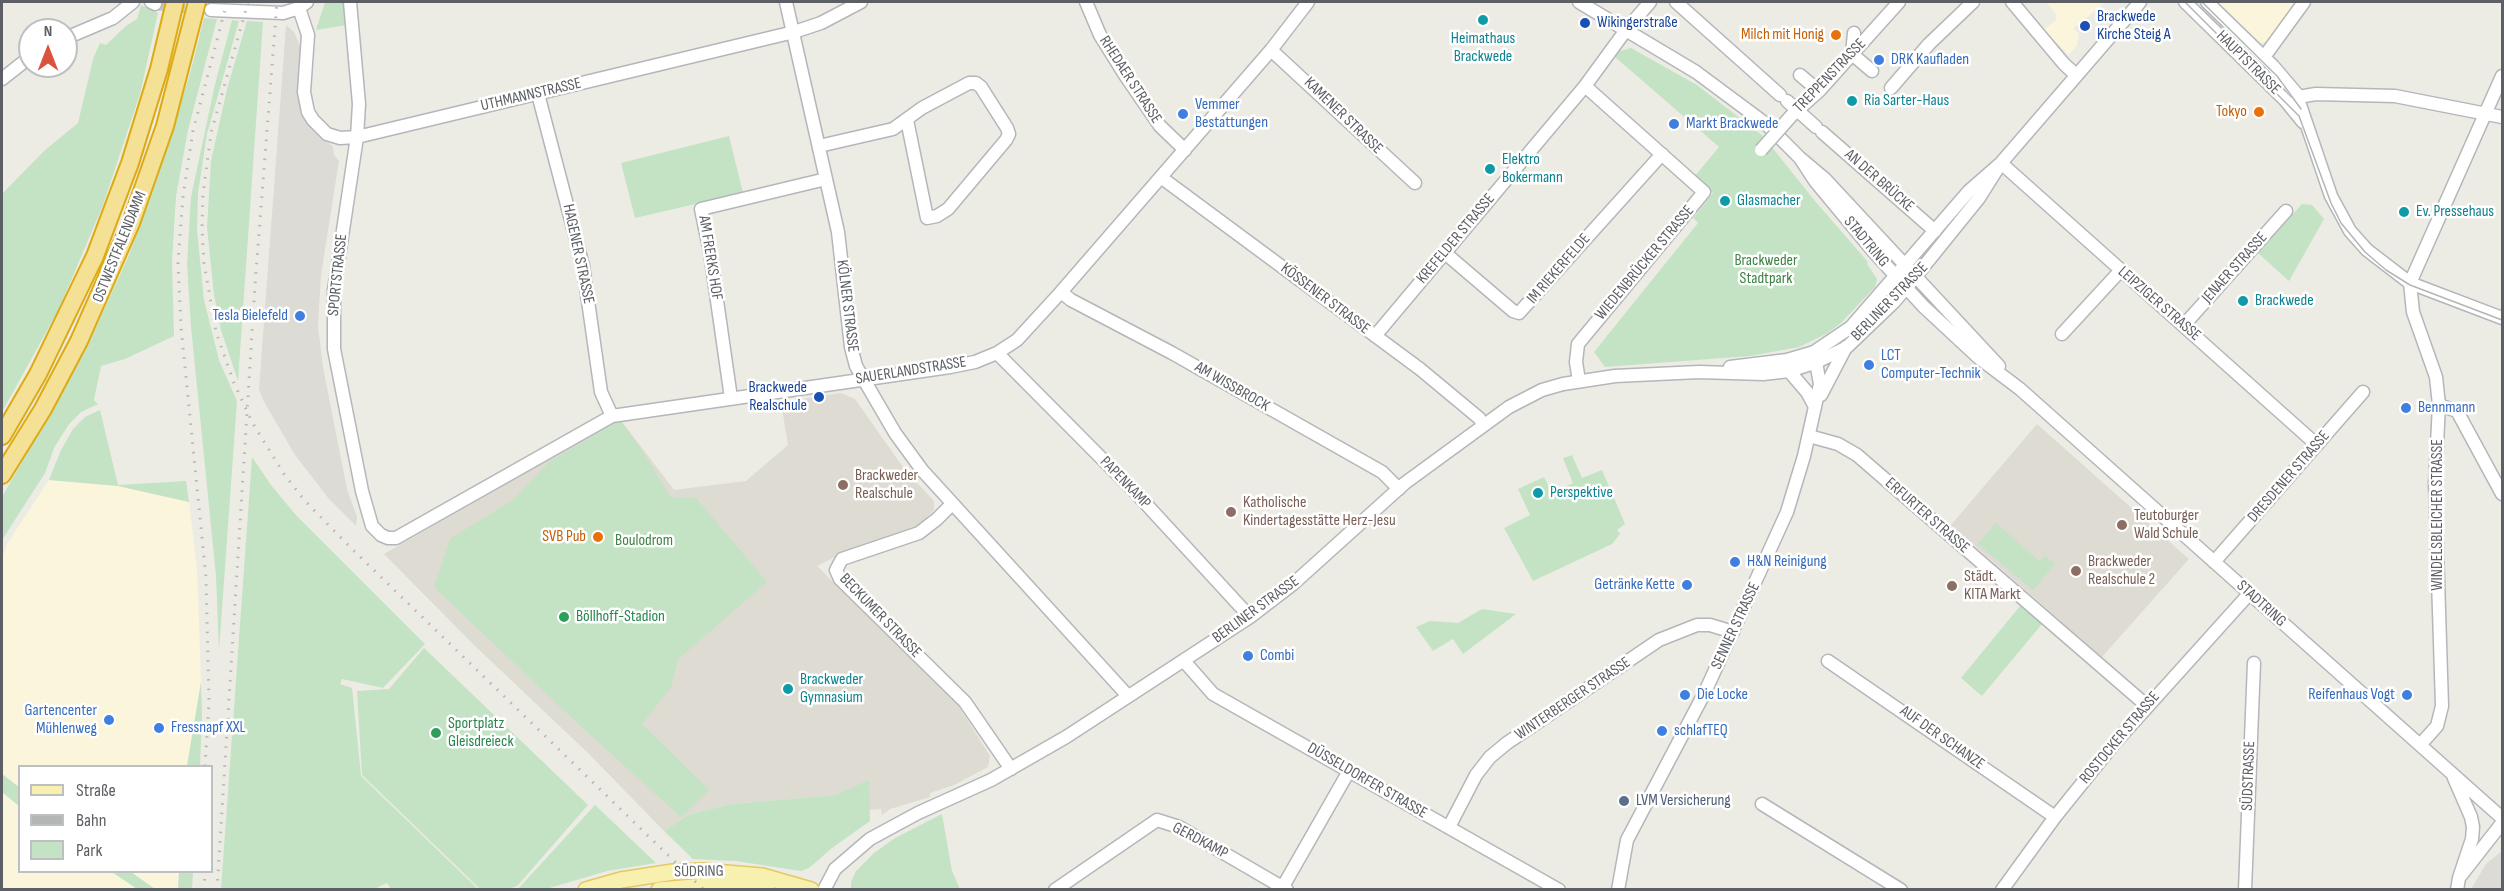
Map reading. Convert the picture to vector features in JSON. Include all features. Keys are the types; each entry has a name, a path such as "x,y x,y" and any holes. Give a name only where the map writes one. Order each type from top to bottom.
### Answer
{"highway":[{"name":"OSTWESTFALENDAMM","path":"2,436 38,374 95,256 130,163 159,69 175,2"},
{"name":"OSTWESTFALENDAMM","path":"2,475 43,409 80,341 123,242 165,126 204,6"}],"main road":[{"name":"SÜDRING","path":"586,890 642,877 702,871 762,876 811,890"},
{"name":"SÜDRING","path":"659,890 718,885 767,890"}],"street":[{"path":"78,33 113,18 133,2"},
{"name":"SPORTSTRASSE","path":"350,2 359,104 357,137 334,290 334,349 362,491 372,526 388,538"},
{"name":"KÖLNER STRASSE","path":"786,2 838,232 851,347 856,366 905,449 952,504 1128,696"},
{"name":"UTHMANNSTRASSE","path":"303,5 308,34 304,92 308,112 327,134 340,138 357,137 794,32 821,23 861,2"},
{"name":"RHEDAER STRASSE","path":"1086,2 1100,35 1125,75 1160,126 1185,150"},
{"name":"SAUERLANDSTRASSE","path":"388,538 396,538 612,416 950,367 975,362 997,353 1017,340 1061,292 1162,178 1271,50 1308,2"},
{"name":"STADTRING","path":"1579,2 1696,72 1744,106 1825,179 2020,389"},
{"name":"KREFELDER STRASSE","path":"1375,336 1585,86 1626,30 1650,2"},
{"name":"AN DER BRÜCKE","path":"1676,2 1789,105 1935,231"},
{"path":"1891,88 1929,44 1974,2"},
{"path":"2012,2 2076,75"},
{"name":"BERLINER STRASSE","path":"824,890 835,869 870,839 909,817 1011,769 1066,737 1250,617 1293,584 1399,489 1509,406 1542,390 1578,381 1615,376 1699,372 1763,374 1789,371 1816,357 1847,347 1906,288 1979,198 2001,163 2140,2"},
{"name":"HAUPTSTRASSE","path":"2185,2 2292,108 2307,129"},
{"name":"HAUPTSTRASSE","path":"2208,2 2264,57 2298,96 2326,185 2350,231 2378,260 2410,283 2502,318"},
{"path":"2264,57 2304,2"},
{"path":"204,6 272,14 291,11 303,5"},
{"path":"1872,71 1852,54 1856,31 1891,14"},
{"name":"TREPPENSTRASSE","path":"1761,150 1789,105 1819,91 1891,14"},
{"name":"KAMENER STRASSE","path":"1271,50 1415,183"},
{"path":"2,79 18,66"},
{"path":"1800,75 1819,91"},
{"path":"2410,283 2502,76"},
{"path":"819,146 893,129 922,108 969,83 976,83 1009,134 948,209 937,216 927,218 907,120"},
{"name":"WIEDENBRÜCKER STRASSE","path":"1578,381 1576,362 1578,344 1704,192 1585,86"},
{"name":"HAGENER STRASSE","path":"538,94 584,266 601,392 612,416"},
{"path":"2298,96 2316,94 2395,96 2502,117"},
{"name":"IM RIEKERFELDE","path":"1444,253 1512,311 1519,313 1662,154"},
{"name":"STADTRING","path":"1800,158 1815,182 1895,276 1979,358 2020,389 2502,820"},
{"name":"BERLINER STRASSE","path":"1699,372 1816,357 1851,327 1969,191 2001,163"},
{"name":"LEIPZIGER STRASSE","path":"2001,163 2317,445"},
{"name":"KÖSSENER STRASSE","path":"1162,178 1437,383 1479,418 1483,424"},
{"name":"AM FRERKS HOF","path":"731,398 710,252 701,209 826,179"},
{"name":"JENAER STRASSE","path":"2184,325 2286,211"},
{"path":"2062,334 2121,270"},
{"name":"WINDELSBLEICHER STRASSE","path":"2410,283 2413,312 2436,377 2439,405 2435,483 2442,706 2441,718 2437,726 2420,745"},
{"name":"AM WISSBROCK","path":"1061,292 1071,300 1172,353 1382,472 1399,489"},
{"path":"1815,407 1847,347"},
{"name":"PAPENKAMP","path":"997,353 1135,492 1250,617"},
{"name":"SENNER STRASSE","path":"1618,890 1624,851 1630,834 1705,692 1787,512 1809,436 1820,384 1816,357"},
{"path":"1789,371 1808,392 1815,407"},
{"name":"DRESDENER STRASSE","path":"2214,562 2363,392"},
{"path":"2439,405 2457,411 2502,494"},
{"name":"ERFURTER STRASSE","path":"1809,436 1838,444 1857,455 2146,705"},
{"name":"BECKUMER STRASSE","path":"952,504 938,519 919,533 842,559 836,570 840,579 965,702 1011,769"},
{"name":"ROSTOCKER STRASSE","path":"2002,890 2055,817 2146,705 2248,594"},
{"name":"WINTERBERGER STRASSE","path":"1449,827 1476,775 1490,757 1507,743 1659,640 1696,625 1710,625 1733,632"},
{"name":"DÜSSELDORFER STRASSE","path":"1184,661 1213,694 1559,890"},
{"name":"AUF DER SCHANZE","path":"1828,661 2055,817"},
{"name":"SÜDSTRASSE","path":"2245,890 2254,663"},
{"path":"1284,889 1349,771"},
{"path":"2452,774 2471,817 2473,827 2472,839 2458,884"},
{"path":"1762,804 1900,890"},
{"name":"GERDKAMP","path":"1055,890 1157,820 1179,827 1284,889"},
{"path":"2458,884 2502,820"}],"shaded area":[{"path":"2046,2 2105,2 2073,29 2079,33 2077,45 2069,55 2043,30 2056,20 2057,15"},
{"path":"2217,2 2298,2 2270,40 2261,43 2256,41"},
{"path":"286,25 294,32 301,49 298,95 300,108 311,127 333,147 334,155 339,161 321,275 318,326 323,367 347,489 357,517 356,526 329,499 295,455 259,389"},
{"path":"841,393 855,399 905,470 934,501 934,510 918,526 847,551 817,566 958,705 990,756 988,767 954,785 930,793 930,797 890,809 882,815 881,809 868,810 868,781 835,795 732,804 688,815 664,831 588,753 473,644 384,554 620,419 674,490 746,481 788,445 781,402"},
{"path":"2037,424 2189,559 2102,657 1951,525"},
{"path":"49,480 118,486 189,502 197,570 201,682 187,765 18,765 18,786 2,774 2,558 7,544"},
{"path":"2,792 18,805 18,873 113,873 137,889 2,889"},
{"path":"2502,851 2502,889 2471,889 2486,864"},
{"path":"132,873 179,873 178,889 155,889"}],"green space":[{"path":"325,2 344,2 347,25 316,30"},
{"path":"141,5 158,13 140,94 103,205 59,309 2,412 2,194 44,151 78,123 93,59 100,43 106,45 137,19"},
{"path":"204,18 217,19 188,130 176,196 172,262 174,336 125,359 101,366 94,400 98,404 81,412 69,424 54,448 45,473 2,540 2,497 85,351 129,255 165,154 191,70"},
{"path":"232,20 239,21 207,134 198,193 197,230 204,300 219,360 237,401 219,651 216,576 191,327 187,264 191,197 215,84"},
{"path":"247,21 263,22 238,381 221,330 214,295 207,227 211,161 227,89"},
{"name":"Brackweder Stadtpark","path":"1631,48 1697,85 1763,136 1868,262 1867,264 1877,279 1875,287 1841,323 1826,334 1799,347 1750,356 1605,367 1594,352 1698,223 1693,218 1713,193 1694,177 1719,147 1615,57 1620,51"},
{"path":"729,136 743,193 635,218 621,163"},
{"path":"2302,204 2312,205 2324,219 2289,281 2258,253"},
{"path":"100,410 118,485 186,481 189,502 118,486 49,480 61,450 73,429 85,417"},
{"name":"Boulodrom","path":"620,420 671,498 696,498 767,582 678,659 671,687 642,724 709,790 681,817 434,587 450,539 514,499 549,462"},
{"path":"1572,455 1582,478 1602,470 1625,524 1617,530 1620,534 1612,544 1533,581 1504,528 1530,515 1518,489 1544,477 1552,493 1573,483 1563,458"},
{"path":"252,457 295,514 425,644 383,688 342,679 340,684 352,688 361,776 478,889 391,889 387,883 378,887 378,890 221,889"},
{"path":"1996,523 2039,561 2045,556 2055,564 2033,590 1978,544"},
{"path":"2020,606 2042,624 1982,696 1961,678"},
{"path":"1482,609 1516,614 1463,654 1453,639 1433,651 1416,627 1430,621 1458,623"},
{"name":"Sportplatz Gleisdreieck","path":"424,648 588,805 517,886 509,889 480,889 362,775 357,691 389,689"},
{"path":"201,682 200,765 187,765"},
{"path":"2,774 18,786 18,805 2,792"},
{"path":"869,780 870,821 832,848 809,868 801,871 736,861 693,859 664,831 688,815 732,804 835,795"},
{"path":"595,805 656,863 607,871 546,889 518,889"},
{"path":"942,814 952,871 960,889 851,889 851,882 856,871 874,853 895,838"},
{"path":"113,873 132,873 155,889 137,889"},
{"path":"179,873 193,873 192,889 178,889"}],"tunnel":[{"path":"155,4 202,9"}],"tram line":[{"path":"2185,2 2299,116 2331,203 2341,223 2365,252 2386,270 2410,285 2502,320"},
{"path":"2202,2 2277,76 2301,109"}],"railway":[{"path":"205,765 209,703 206,578 181,327 178,263 183,196 193,131 227,2"},
{"path":"248,2 211,133 203,194 202,228 204,263 216,332 234,383 252,422 284,474 305,501 704,890"},
{"path":"217,890 255,285 277,2"},
{"path":"204,890 205,873"}],"place":[{"name":"Heimathaus Brackwede","path":"1483,20"},
{"name":"Wikingerstraße","path":"1585,23"},
{"name":"Brackwede Kirche Steig A","path":"2085,26"},
{"name":"Milch mit Honig","path":"1836,35"},
{"name":"DRK Kaufladen","path":"1879,60"},
{"name":"Ria Sarter-Haus","path":"1852,101"},
{"name":"Tokyo","path":"2259,112"},
{"name":"Vemmer Bestattungen","path":"1183,114"},
{"name":"Markt Brackwede","path":"1674,124"},
{"name":"Elektro Bokermann","path":"1490,169"},
{"name":"Glasmacher","path":"1725,201"},
{"name":"Ev. Pressehaus","path":"2404,212"},
{"name":"Brackwede","path":"2243,301"},
{"name":"Tesla Bielefeld","path":"300,316"},
{"name":"LCT Computer-Technik","path":"1869,365"},
{"name":"Brackwede Realschule","path":"819,397"},
{"name":"Bennmann","path":"2406,408"},
{"name":"Brackweder Realschule","path":"843,485"},
{"name":"Perspektive","path":"1538,493"},
{"name":"Katholische Kindertagesstätte Herz-Jesu","path":"1231,512"},
{"name":"Teutoburger Wald Schule","path":"2122,525"},
{"name":"SVB Pub","path":"598,537"},
{"name":"H&N Reinigung","path":"1735,562"},
{"name":"Brackweder Realschule 2","path":"2076,571"},
{"name":"Getränke Kette","path":"1687,585"},
{"name":"Städt. KITA Markt","path":"1952,586"},
{"name":"Böllhoff-Stadion","path":"564,617"},
{"name":"Combi","path":"1248,656"},
{"name":"Brackweder Gymnasium","path":"788,689"},
{"name":"Die Locke","path":"1685,695"},
{"name":"Reifenhaus Vogt","path":"2407,695"},
{"name":"Gartencenter Mühlenweg","path":"109,720"},
{"name":"Fressnapf XXL","path":"159,728"},
{"name":"schlafTEQ","path":"1662,731"},
{"name":"Sportplatz Gleisdreieck","path":"436,733"},
{"name":"LVM Versicherung","path":"1624,801"}]}
